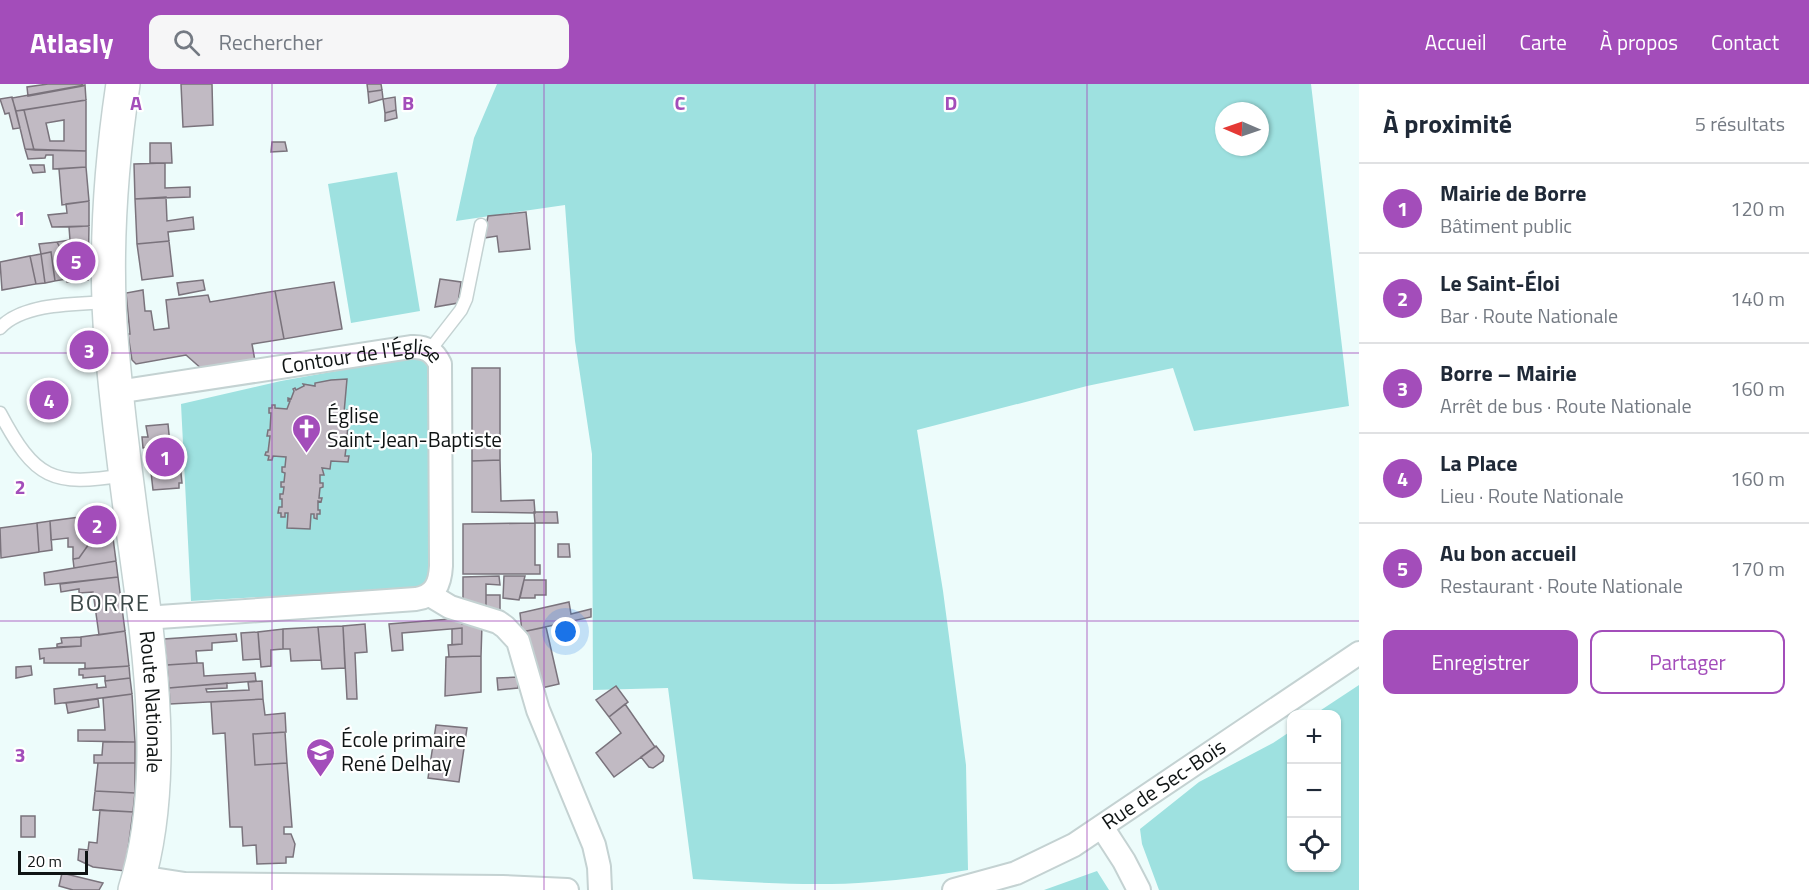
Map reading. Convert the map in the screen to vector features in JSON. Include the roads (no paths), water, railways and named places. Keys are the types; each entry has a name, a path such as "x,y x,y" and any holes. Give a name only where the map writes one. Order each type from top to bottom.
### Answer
{"street":[{"name":"Route Nationale","path":"123,84 113,168 109,302 126,475 145,618 153,720 153,770 148,830 138,883"},
{"name":"Contour de l'Église","path":"117,392 411,347 420,346 430,350 438,359 440,370 441,555 439,583 430,595"},
{"path":"145,618 416,599 430,595 450,607 498,622 518,641 538,710 594,845 599,867 600,890"},
{"name":"Rue de Sec-Bois","path":"954,890 997,879 1056,855 1102,827 1359,652"},
{"path":"1102,827 1139,890"},
{"path":"138,883 567,890"}],"lane":[{"path":"430,350 461,310 466,299 481,225"},
{"path":"0,328 6,322 26,312 109,302"},
{"path":"2,416 26,455 47,474 70,480 126,475"}],"place":[{"name":"Au bon accueil","path":"76,261"},
{"name":"Borre – Mairie","path":"89,350"},
{"name":"La Place","path":"49,400"},
{"name":"Église Saint-Jean-Baptiste","path":"306,454"},
{"name":"Mairie de Borre","path":"165,457"},
{"name":"Le Saint-Éloi","path":"97,525"},
{"name":"École primaire René Delhay","path":"320,778"}],"district":[{"name":"BORRE","path":"110,603"}]}
